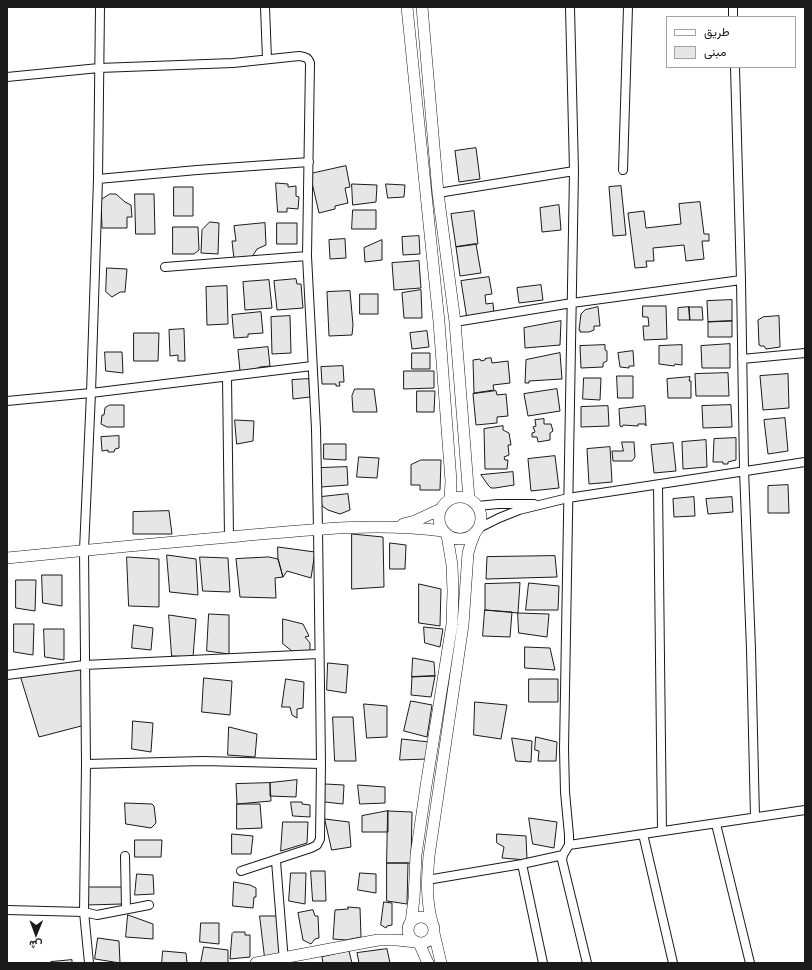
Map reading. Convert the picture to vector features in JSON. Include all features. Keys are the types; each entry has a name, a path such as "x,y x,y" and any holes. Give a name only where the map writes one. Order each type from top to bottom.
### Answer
{"main road":[{"path":"406,7 439,322 451,481 450,499"},
{"path":"422,7 438,193 455,322 467,479 473,502 481,512 481,520 468,553 463,625 431,841 427,880 427,901 441,963"},
{"path":"451,481 454,484 462,484 467,479"},
{"path":"428,963 418,942 410,936 409,932 417,847 452,624 454,592 451,554 445,533 439,520 441,509 450,499 457,497 473,502"},
{"path":"386,527 415,521 441,509"},
{"path":"7,558 318,529 386,527 415,528 445,533 458,540 470,537 477,531"},
{"path":"451,554 460,552 468,553"},
{"path":"256,963 283,961 378,940 395,933 419,917 424,917 433,927"},
{"path":"378,940 427,942 430,940 433,927"}],"street":[{"path":"89,963 84,912 86,764 84,550 98,179 100,7"},
{"path":"265,7 267,59"},
{"path":"570,7 574,171 564,749 565,792 569,845 563,855 563,866 587,963"},
{"path":"623,170 628,7"},
{"path":"7,77 99,68 204,65 304,56 310,63 307,256 316,429 321,764 320,839 317,845 311,848 276,861 241,871"},
{"path":"735,68 741,280 744,470 751,649 755,817"},
{"path":"98,179 309,162"},
{"path":"438,193 574,171"},
{"path":"165,267 307,256"},
{"path":"455,322 572,303 741,280"},
{"path":"742,359 805,353"},
{"path":"7,401 91,393 312,366"},
{"path":"227,377 229,537"},
{"path":"477,531 499,518 519,510 568,498 658,485 744,470 805,462"},
{"path":"658,485 662,831"},
{"path":"473,502 540,505"},
{"path":"7,675 84,665 319,654"},
{"path":"86,764 203,762 321,764"},
{"path":"569,845 805,810"},
{"path":"716,824 750,963"},
{"path":"643,834 673,963"},
{"path":"427,880 522,864 563,855"},
{"path":"125,856 126,909"},
{"path":"276,861 283,961"},
{"path":"522,864 543,963"},
{"path":"7,910 84,912 97,915 149,905"}],"building":[{"path":"476,148 480,179 459,182 455,151"},
{"path":"346,166 350,187 345,188 348,203 335,206 335,209 319,213 310,174"},
{"path":"276,183 288,184 288,187 296,186 296,196 299,197 298,209 287,208 287,212 278,212"},
{"path":"352,184 377,185 376,202 353,205"},
{"path":"386,184 405,185 404,197 388,198"},
{"path":"621,186 626,235 613,236 609,187"},
{"path":"174,187 193,187 193,216 174,216"},
{"path":"110,194 116,194 131,205 132,217 127,217 127,228 102,228 101,200"},
{"path":"135,194 154,194 155,234 136,234"},
{"path":"700,202 704,234 709,234 709,241 702,241 704,259 686,261 684,245 653,248 654,261 646,261 647,267 635,268 628,213 644,211 646,228 681,224 679,204"},
{"path":"559,205 561,230 542,232 540,208"},
{"path":"353,210 376,210 376,229 352,229"},
{"path":"474,211 478,244 456,247 451,214"},
{"path":"210,222 219,223 218,254 201,253 202,230"},
{"path":"265,223 266,245 257,249 252,257 234,259 232,241 236,241 234,226"},
{"path":"277,223 297,223 297,244 277,244"},
{"path":"173,227 198,227 199,250 194,254 173,254"},
{"path":"419,236 420,254 403,255 402,237"},
{"path":"345,239 346,258 330,259 329,240"},
{"path":"382,240 382,260 365,262 364,248"},
{"path":"476,244 481,273 460,276 456,247"},
{"path":"419,261 421,288 394,290 392,263"},
{"path":"107,268 127,269 125,292 120,292 112,297 106,292"},
{"path":"489,277 492,294 485,295 486,304 493,303 494,315 467,319 461,281"},
{"path":"296,279 297,284 301,284 303,308 277,310 274,281"},
{"path":"269,280 272,308 245,310 243,282"},
{"path":"541,285 543,300 519,303 517,288"},
{"path":"227,286 228,324 207,325 206,287"},
{"path":"421,290 422,318 404,318 402,293"},
{"path":"350,291 353,325 352,335 329,336 327,292"},
{"path":"360,294 378,294 378,314 360,314"},
{"path":"732,300 732,321 708,322 707,301"},
{"path":"643,306 666,306 667,339 644,340 643,326 649,326 648,317 643,317"},
{"path":"598,307 600,326 594,326 594,330 589,332 580,332 581,314 585,310"},
{"path":"689,307 690,320 678,320 678,308"},
{"path":"689,307 702,307 703,320 690,320"},
{"path":"261,312 263,333 248,334 248,337 234,338 232,315"},
{"path":"290,316 291,353 272,354 271,317"},
{"path":"779,316 780,347 766,349 764,346 759,345 758,320 763,317"},
{"path":"561,321 560,345 525,348 524,328"},
{"path":"732,321 732,337 708,337 708,322"},
{"path":"184,329 185,361 178,361 178,355 170,356 169,330"},
{"path":"427,331 429,347 412,349 410,333"},
{"path":"134,333 159,333 158,361 134,361"},
{"path":"730,344 730,368 702,368 701,346"},
{"path":"605,345 605,350 607,351 607,361 603,363 603,367 581,368 580,346"},
{"path":"682,345 682,365 675,364 674,366 659,364 659,346"},
{"path":"268,347 270,366 240,371 238,350"},
{"path":"633,351 634,366 629,366 629,368 620,367 618,353"},
{"path":"105,352 122,352 123,373 106,371"},
{"path":"412,353 430,353 430,369 412,369"},
{"path":"560,353 562,379 529,381 529,383 525,383 526,360"},
{"path":"491,358 492,363 508,361 510,383 493,385 494,390 474,393 473,360 480,359 481,361"},
{"path":"343,366 344,382 339,382 340,386 336,386 336,384 322,384 321,367"},
{"path":"404,371 434,371 434,388 404,389"},
{"path":"728,373 729,396 696,396 695,374"},
{"path":"788,374 789,408 763,410 760,376"},
{"path":"617,376 633,376 633,398 618,398"},
{"path":"690,377 691,398 668,398 667,379"},
{"path":"584,378 601,378 600,400 583,399"},
{"path":"309,379 310,397 293,399 292,380"},
{"path":"355,389 374,389 377,412 353,412 352,396"},
{"path":"557,389 560,411 528,416 524,394"},
{"path":"417,391 435,391 434,412 417,412"},
{"path":"496,391 497,395 506,394 508,416 497,417 497,423 476,425 473,394"},
{"path":"110,405 124,405 124,427 107,427 101,424 102,415 104,415 105,408"},
{"path":"731,405 732,427 703,428 702,406"},
{"path":"608,406 609,426 581,427 581,407"},
{"path":"645,406 646,426 645,424 638,424 638,426 620,426 619,409"},
{"path":"785,418 788,451 768,454 764,420"},
{"path":"544,419 544,424 551,424 553,431 550,433 550,440 538,442 537,437 532,437 532,433 535,432 533,427 536,426 535,420"},
{"path":"235,420 254,421 253,441 237,444"},
{"path":"503,426 503,430 509,433 511,445 508,445 509,455 504,457 505,460 508,460 507,469 485,469 484,429"},
{"path":"119,436 119,448 115,449 114,452 108,452 108,450 102,451 101,437"},
{"path":"736,438 736,460 728,462 728,464 723,464 723,462 713,462 714,439"},
{"path":"706,440 707,467 683,469 682,442"},
{"path":"622,442 634,442 635,457 632,461 613,461 612,451 623,451"},
{"path":"673,443 676,471 654,473 651,445"},
{"path":"324,444 346,444 346,460 324,459"},
{"path":"610,447 612,482 589,484 587,449"},
{"path":"555,456 559,488 531,491 528,459"},
{"path":"359,457 379,458 377,478 357,477"},
{"path":"421,460 441,460 440,490 420,490 420,485 411,485 411,465"},
{"path":"347,467 348,485 321,487 320,468"},
{"path":"513,472 514,485 495,488 491,488 481,475"},
{"path":"788,485 789,513 768,513 768,486"},
{"path":"348,494 350,510 340,514 328,510 322,506 321,497"},
{"path":"694,497 695,516 674,517 673,499"},
{"path":"732,497 733,512 708,514 706,499"},
{"path":"169,511 172,534 133,534 133,512"},
{"path":"352,534 383,537 384,587 352,589"},
{"path":"390,543 406,545 405,569 390,569"},
{"path":"278,547 315,552 311,578 287,571 283,577 278,559"},
{"path":"167,555 196,559 198,595 170,592"},
{"path":"555,556 557,577 486,579 487,557"},
{"path":"127,557 159,559 159,607 129,606"},
{"path":"200,557 228,558 230,592 203,591"},
{"path":"269,557 278,559 283,577 275,578 276,598 240,597 236,559"},
{"path":"42,575 62,575 62,606 43,603"},
{"path":"16,580 36,580 35,611 16,608"},
{"path":"520,583 518,613 485,610 485,584"},
{"path":"529,583 559,586 558,610 526,610"},
{"path":"419,584 441,589 440,626 419,623"},
{"path":"485,610 512,612 510,637 483,636"},
{"path":"518,613 549,614 547,637 519,633"},
{"path":"209,614 229,615 229,654 207,651"},
{"path":"169,615 196,619 193,657 172,656"},
{"path":"283,619 303,624 309,636 305,637 310,643 310,651 292,651 283,644"},
{"path":"14,624 34,624 33,655 14,652"},
{"path":"134,625 153,628 151,650 132,648"},
{"path":"424,627 443,629 440,647 425,643"},
{"path":"44,629 64,629 64,660 45,657"},
{"path":"525,647 550,648 555,670 525,668"},
{"path":"413,658 434,662 435,676 412,677"},
{"path":"84,662 85,725 39,737 19,672"},
{"path":"328,663 348,665 346,693 327,690"},
{"path":"435,676 431,697 411,695 412,677"},
{"path":"204,678 232,681 230,715 202,712"},
{"path":"286,679 304,682 303,708 297,709 297,718 292,715 290,707 282,707"},
{"path":"529,679 558,679 558,702 529,702"},
{"path":"411,701 432,705 427,737 404,731"},
{"path":"475,702 507,705 501,739 474,735"},
{"path":"364,704 387,706 387,737 367,738"},
{"path":"333,717 353,717 356,761 335,761"},
{"path":"133,721 153,723 151,752 132,749"},
{"path":"229,727 257,734 255,757 228,755"},
{"path":"536,737 557,742 556,761 538,761 539,751 535,750"},
{"path":"512,738 532,741 531,762 516,761"},
{"path":"402,739 429,742 427,759 400,760"},
{"path":"297,780 296,797 270,796 270,783"},
{"path":"270,783 271,801 237,804 236,784"},
{"path":"325,784 344,785 343,804 325,802"},
{"path":"358,785 385,787 385,803 360,804"},
{"path":"291,802 302,802 302,804 310,805 310,817 293,816"},
{"path":"125,803 152,804 154,806 156,823 151,828 126,824"},
{"path":"237,804 260,804 262,828 237,829"},
{"path":"388,811 412,812 411,863 387,863"},
{"path":"388,811 388,832 362,832 362,816"},
{"path":"529,818 557,822 554,848 533,844"},
{"path":"325,819 349,822 351,847 332,850"},
{"path":"283,822 308,822 307,843 281,851"},
{"path":"232,834 253,836 251,854 232,854"},
{"path":"497,834 526,836 527,860 502,858 504,847 497,843"},
{"path":"135,840 162,840 161,857 135,857"},
{"path":"387,863 408,863 407,904 387,901"},
{"path":"311,871 325,871 326,901 313,901"},
{"path":"291,873 306,873 305,904 289,901"},
{"path":"360,873 376,874 376,893 358,890"},
{"path":"137,874 153,875 154,894 135,895"},
{"path":"234,882 250,885 256,888 256,897 254,897 253,908 233,906"},
{"path":"86,887 123,887 122,904 87,905"},
{"path":"384,902 392,903 392,925 387,926 386,928 381,925"},
{"path":"348,907 360,908 361,937 346,940 333,939 335,910 348,909"},
{"path":"313,910 315,916 318,916 319,938 315,939 311,944 303,940 298,913"},
{"path":"128,915 153,924 153,939 126,937"},
{"path":"260,916 278,916 281,954 265,958"},
{"path":"201,923 219,923 219,944 200,942"},
{"path":"234,932 245,932 245,935 250,935 250,957 230,959 232,934"},
{"path":"98,938 119,941 120,963 95,959"},
{"path":"204,947 228,950 228,963 201,963"},
{"path":"387,949 390,963 359,963 357,953"},
{"path":"163,951 186,953 187,963 162,963"},
{"path":"349,951 352,963 323,963 322,957"},
{"path":"72,960 72,963 51,963 51,962"}]}
